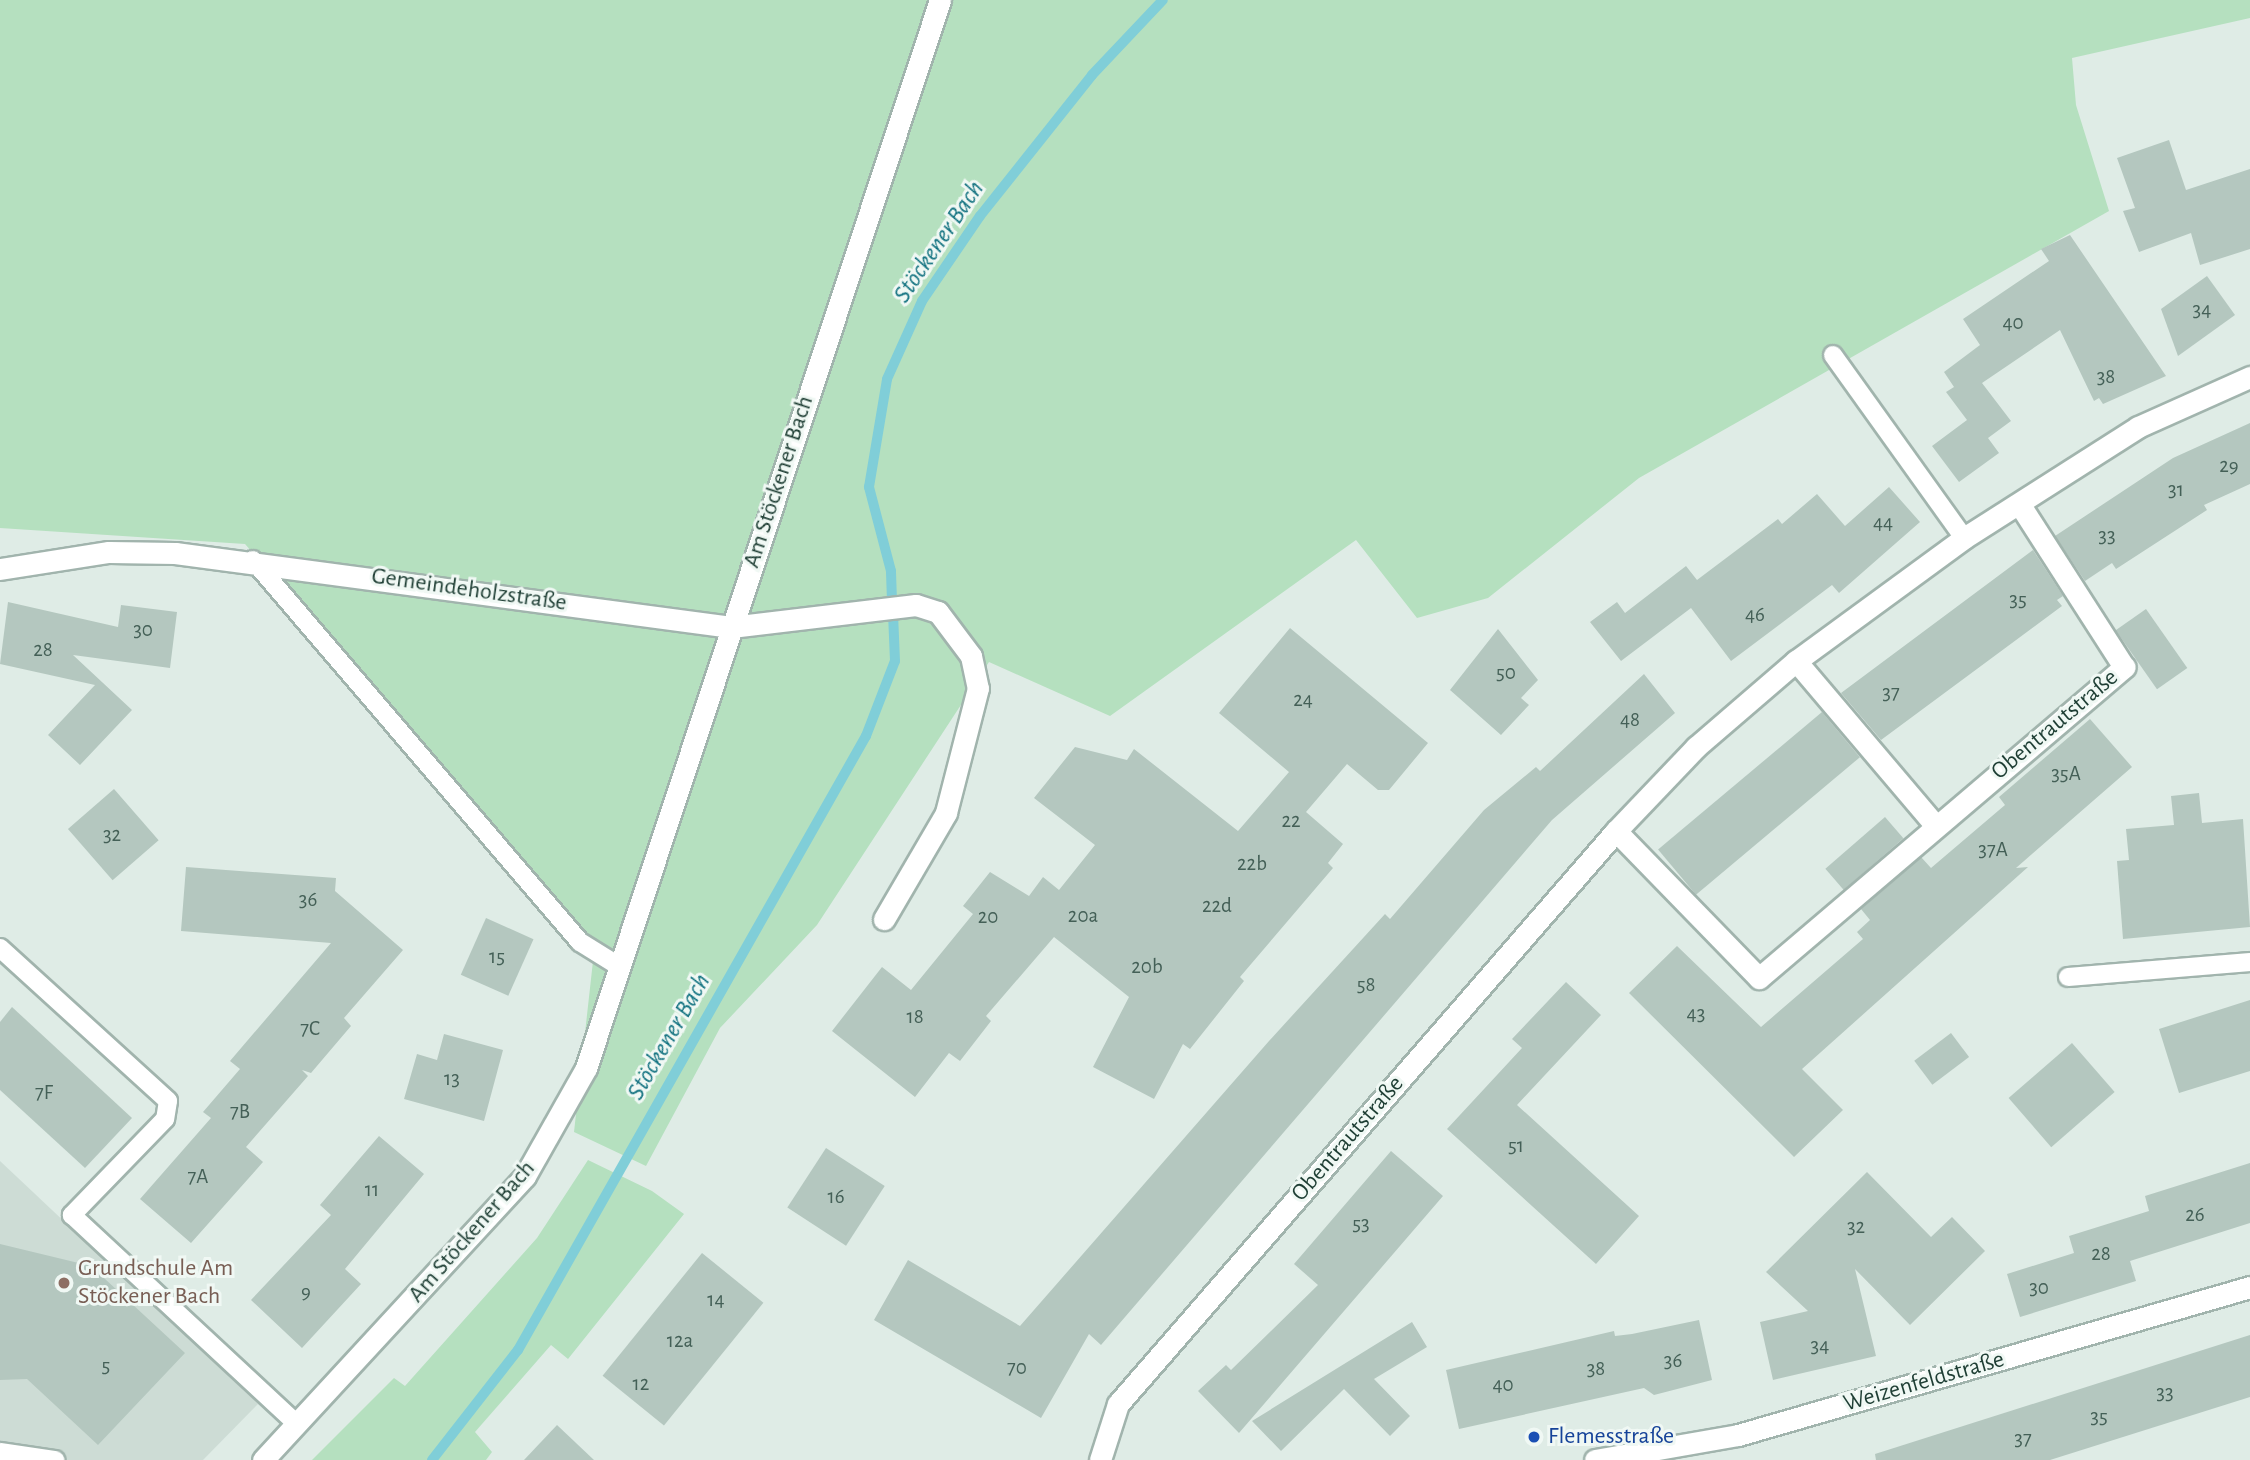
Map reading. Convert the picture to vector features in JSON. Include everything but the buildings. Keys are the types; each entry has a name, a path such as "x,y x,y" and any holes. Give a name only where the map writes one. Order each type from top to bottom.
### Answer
{"street":[{"name":"Am Stöckener Bach","path":"263,1460 525,1176 586,1068 617,965 940,0"},
{"name":"Obentrautstraße","path":"1100,1460 1118,1404 1616,831 1696,747 1796,662 1964,538 2138,428 2250,377"},
{"name":"Obentrautstraße","path":"1616,831 1759,978 2124,667 2020,505"},
{"name":"Gemeindeholzstraße","path":"0,569 109,552 253,560 731,626 916,605 938,612 971,656 978,688 946,813 884,919"},
{"path":"1796,662 1936,826"},
{"name":"Weizenfeldstraße","path":"1595,1460 1738,1436 2250,1287"}],"lane":[{"path":"1833,355 1964,538"},
{"path":"253,560 580,942 617,965"},
{"path":"0,948 168,1101 165,1119 72,1215 297,1424"},
{"path":"2068,976 2250,962"},
{"path":"0,1452 55,1460"}],"shaded area":[{"name":"Grundschule Am Stöckener Bach","path":"0,1161 258,1404 203,1460 0,1460"}],"green space":[{"path":"0,0 2250,0 2250,18 2072,58 2076,105 2109,211 1639,478 1488,598 1417,618 1356,540 1110,716 989,662 817,925 720,1028 646,1166 574,1132 595,943 245,544 0,528"},
{"path":"588,1160 652,1191 684,1214 568,1359 551,1345 475,1432 492,1452 486,1460 312,1460 394,1378 405,1386 537,1238"}],"waterway":[{"name":"Stöckener Bach","path":"892,601 891,571 869,487 887,379 922,301 980,216 1092,75 1163,0"},
{"name":"Stöckener Bach","path":"432,1460 518,1350 866,736 895,661 893,614"}],"place":[{"name":"Grundschule Am Stöckener Bach","path":"64,1283"},
{"name":"Flemesstraße","path":"1534,1437"}]}
